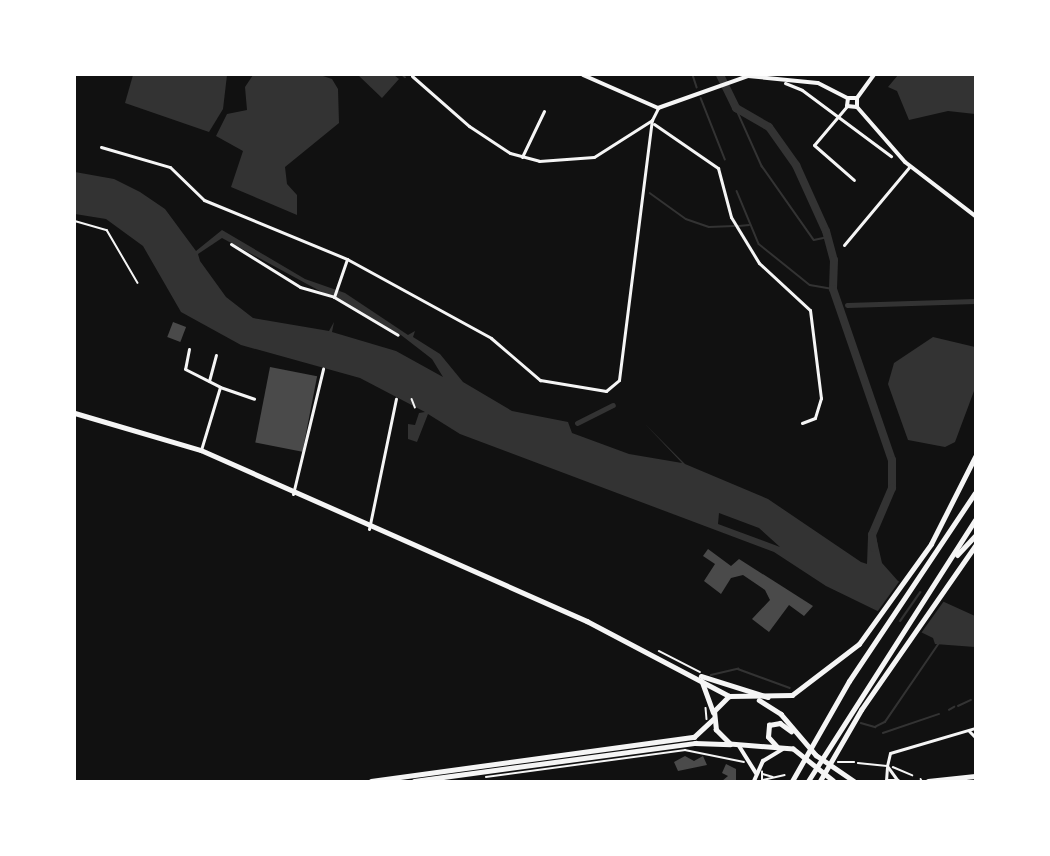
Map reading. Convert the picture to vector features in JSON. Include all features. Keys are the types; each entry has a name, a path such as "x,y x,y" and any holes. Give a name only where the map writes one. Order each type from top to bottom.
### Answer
{"highway":[{"path":"792,781 876,640 931,562 975,493"},
{"path":"954,558 975,520"},
{"path":"808,781 825,750 890,649 954,558 975,536"}],"main road":[{"path":"583,75 658,108 729,80 756,75 802,80 848,98 857,98"},
{"path":"874,75 857,98 857,107 910,166 975,216"},
{"path":"848,98 847,106 857,107"},
{"path":"75,413 201,450 369,529 586,621 694,674 729,696 757,699 792,695 823,675 867,634 922,556 975,457"},
{"path":"820,781 832,758 898,655 975,546"},
{"path":"694,674 771,699"},
{"path":"694,674 710,691 713,717 730,744"},
{"path":"371,781 694,737 729,696"},
{"path":"757,699 781,714 795,735"},
{"path":"777,747 768,737 769,725 780,723 854,781"},
{"path":"414,781 695,743 795,750 833,781"},
{"path":"739,746 756,774"},
{"path":"754,781 763,761 786,748"},
{"path":"928,781 975,776"},
{"path":"951,781 961,778"},
{"path":"886,781 898,781"}],"street":[{"path":"412,76 456,117 522,157 594,156 653,122"},
{"path":"785,83 838,116 891,156"},
{"path":"847,106 814,145 854,180"},
{"path":"101,147 170,167 204,201 347,259 491,338 540,380 611,390 619,380 653,122 658,108"},
{"path":"522,157 544,111"},
{"path":"653,122 718,168 731,217 759,263 810,310 821,398 815,418 802,423"},
{"path":"844,245 910,166"},
{"path":"231,244 300,287 334,297 398,335"},
{"path":"334,297 347,259"},
{"path":"189,349 185,369 220,387 254,399"},
{"path":"209,381 216,355"},
{"path":"293,494 302,471 323,369"},
{"path":"201,450 220,387"},
{"path":"369,529 396,399"},
{"path":"886,781 891,752 975,728"},
{"path":"969,731 975,737"},
{"path":"888,766 898,781"}],"lane":[{"path":"858,763 888,766"},
{"path":"689,781 698,777 700,781"}],"path":[{"path":"75,221 106,230 138,283"},
{"path":"412,399 415,407"},
{"path":"659,651 704,674"},
{"path":"704,724 705,702"},
{"path":"708,751 709,747"},
{"path":"478,777 708,751 746,762"},
{"path":"832,758 858,763"},
{"path":"888,766 912,775"},
{"path":"773,777 763,773 762,781 784,775"}],"shaded area":[{"path":"133,75 227,75 223,109 209,132 125,103"},
{"path":"253,75 320,75 332,79 338,89 339,123 285,167 287,184 297,195 297,215 231,187 243,151 216,136 227,114 247,110 245,87"},
{"path":"358,75 394,75 399,79 382,98"},
{"path":"898,75 975,75 975,114 948,111 909,120 897,91 888,87"},
{"path":"75,172 114,179 140,192 165,209 196,251 222,230 305,279 345,293 408,335 415,331 413,337 440,354 463,382 512,411 568,422 572,433 629,454 682,463 645,424 685,464 768,499 861,562 867,564 868,537 876,537 882,563 898,581 975,616 975,647 935,644 933,638 826,586 774,552 460,434 428,414 417,442 408,439 408,424 415,425 419,413 425,412 360,378 241,345 181,312 143,246 106,219 75,214","holes":["222,238 401,335 432,359 443,377 396,351 332,332 334,322 329,331 253,318 226,297 200,261 198,254","719,513 759,528 780,547 718,524"]},
{"path":"933,337 975,347 974,391 955,442 945,447 908,440 888,384 894,363"}],"pier":[{"path":"901,579 921,589 896,625 875,615"},
{"path":"923,590 944,601 919,636 898,626"}],"building":[{"path":"173,322 186,327 180,342 167,337"},
{"path":"270,367 317,376 302,452 255,443"},
{"path":"708,549 731,566 739,559 813,606 804,616 789,605 769,632 752,619 770,600 765,590 743,575 731,578 721,594 704,581 715,564 703,556"},
{"path":"685,756 694,761 703,756 707,765 678,771 674,762"},
{"path":"726,764 736,769 736,780 722,781 728,776 722,773"}],"waterway":[{"path":"693,75 697,87"},
{"path":"720,75 736,108 769,127 796,165 826,231 834,260 833,289 892,460 892,488 872,535 874,548"},
{"path":"701,98 725,159"},
{"path":"736,108 762,166 814,240 828,237"},
{"path":"737,191 759,244 810,285 833,289"},
{"path":"650,193 686,219 709,227 734,226"},
{"path":"739,226 749,225"},
{"path":"847,305 975,301"},
{"path":"577,423 613,405"},
{"path":"861,723 875,727 885,722 939,643"},
{"path":"711,675 738,669 790,688"},
{"path":"958,706 971,700"},
{"path":"949,710 954,707"},
{"path":"883,733 939,714"}]}
